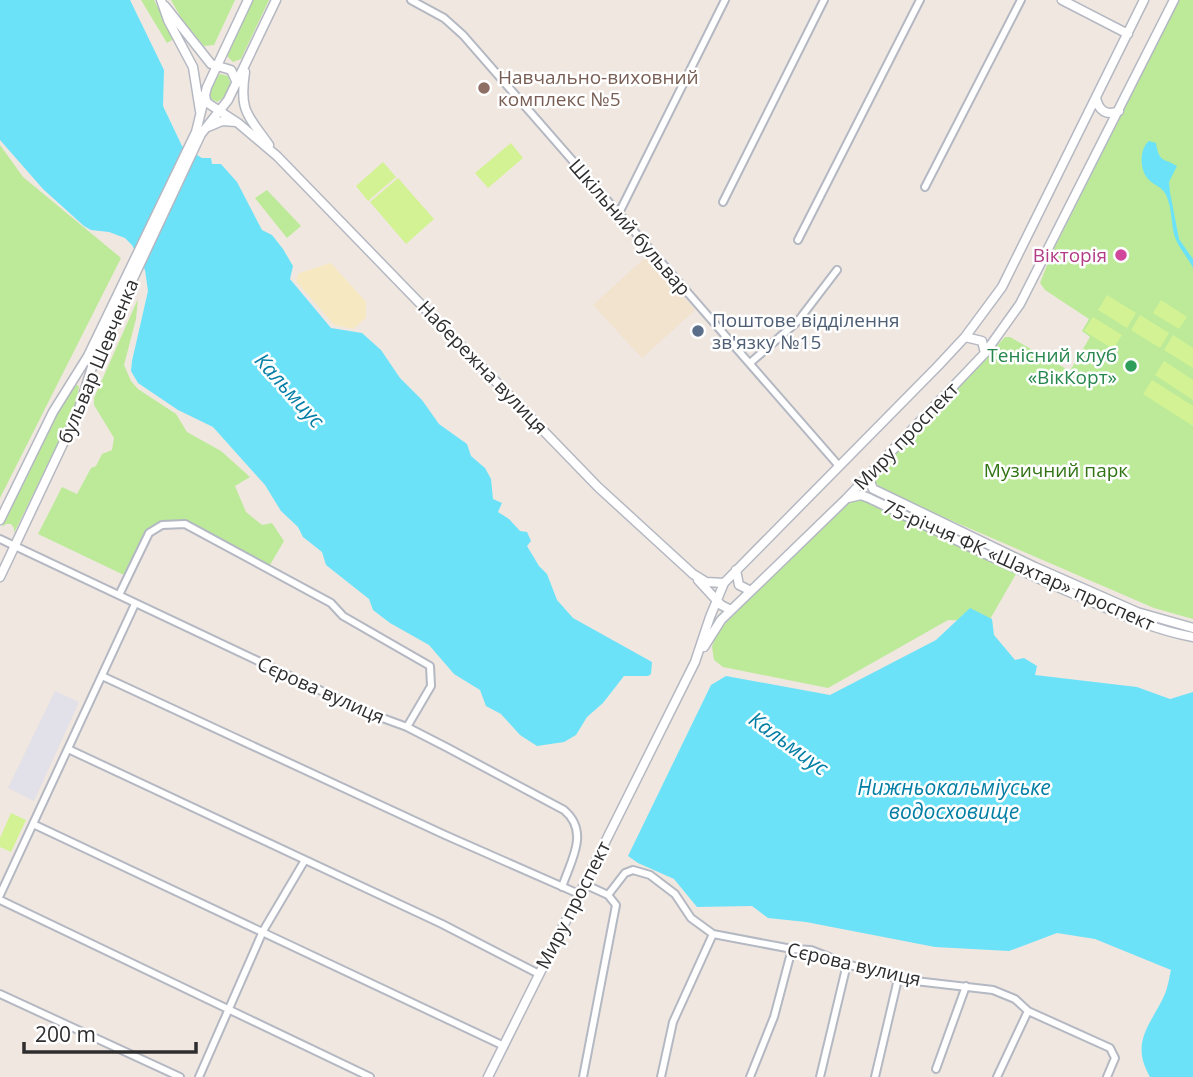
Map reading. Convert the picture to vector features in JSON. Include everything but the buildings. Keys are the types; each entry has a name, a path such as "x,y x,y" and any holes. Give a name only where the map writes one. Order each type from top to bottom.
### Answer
{"main road":[{"path":"161,0 201,52 217,67 231,70 237,83"},
{"path":"161,0 168,20 193,67 201,114"},
{"path":"201,52 213,55 219,50 247,0"},
{"name":"бульвар Шевченка","path":"199,133 205,94 247,0"},
{"name":"бульвар Шевченка","path":"0,520 52,412 81,369 119,300 199,133 220,110 237,83 276,0"},
{"path":"1062,0 1128,34"},
{"name":"Миру проспект","path":"696,660 724,583 965,337 1002,287 1144,0"},
{"name":"Миру проспект","path":"488,1077 696,660 721,620 846,499 985,353 1020,304 1171,3"},
{"name":"Набережна вулиця","path":"246,64 242,95 245,113 277,156"},
{"path":"205,94 206,101 220,110"},
{"path":"1096,98 1098,107 1103,112 1112,114 1119,111"},
{"name":"Набережна вулиця","path":"220,110 277,156 598,487 693,574 716,600 731,610"},
{"path":"199,133 216,122 238,122"},
{"name":"бульвар Шевченка","path":"0,577 78,412 93,364 119,300"},
{"path":"965,337 979,339 985,353"},
{"name":"75-річчя ФК «Шахтар» проспект","path":"872,472 869,479 873,489 951,533"},
{"name":"75-річчя ФК «Шахтар» проспект","path":"846,499 861,495 869,498 951,533 1133,620 1171,633 1193,637"},
{"path":"736,570 739,584 751,591"},
{"name":"75-річчя ФК «Шахтар» проспект","path":"1033,571 1137,612 1193,628"},
{"path":"693,574 706,582 724,583"},
{"path":"705,587 710,617"}],"street":[{"name":"Шкільний бульвар","path":"411,0 451,23 839,466"},
{"path":"619,213 726,0"},
{"path":"723,202 824,0"},
{"path":"798,240 920,0"},
{"path":"925,187 1021,0"},
{"path":"750,363 798,321 837,270"},
{"path":"119,596 149,533 162,525 185,524 331,603 343,616 429,666 431,686 407,727"},
{"name":"Сєрова вулиця","path":"0,539 366,712 407,727 564,810 577,826 576,847 562,887"},
{"path":"0,895 135,604"},
{"path":"102,676 433,830 579,894"},
{"path":"68,749 442,924 539,974"},
{"path":"33,824 504,1046"},
{"path":"199,1077 263,931 305,860"},
{"name":"Сєрова вулиця","path":"608,895 625,873 633,870 650,875 675,894 691,918 713,934 811,950 898,979 966,986 1001,993 1015,999 1028,1011 1102,1043 1114,1053 1115,1058 1107,1077"},
{"path":"583,1077 617,905 608,895 584,884"},
{"path":"0,900 370,1077"},
{"path":"661,1077 673,1022 713,934"},
{"path":"750,1077 774,1017 792,949"},
{"path":"820,1077 848,964"},
{"path":"875,1077 898,979"},
{"path":"936,1069 966,986"},
{"path":"0,994 180,1077"},
{"path":"997,1077 1028,1011"}],"shaded area":[{"path":"647,256 695,310 642,358 593,305"},
{"path":"55,691 79,702 34,801 8,788"}],"green space":[{"path":"141,0 154,0 174,39 167,43"},
{"path":"171,0 235,0 214,45 204,46 183,21"},
{"path":"252,0 269,0 241,59 233,62 227,56 228,52"},
{"name":"Музичний парк","path":"1179,0 1193,0 1193,619 1154,608 913,504 882,489 875,482 875,477 1005,337 1010,337 1070,371 1090,337 1082,331 1089,319 1045,290 1040,283 1051,255"},
{"path":"220,74 228,76 231,84 223,98 217,102 208,94"},
{"path":"511,143 523,158 488,188 475,173"},
{"path":"0,145 23,177 121,258 0,498"},
{"path":"383,162 396,177 368,201 356,186"},
{"path":"398,178 434,219 406,244 370,202"},
{"path":"267,190 301,226 287,238 255,198"},
{"path":"1107,295 1136,313 1127,328 1098,310"},
{"path":"138,299 136,319 124,365 131,381 138,389 176,414 187,432 221,451 250,477 235,486 246,512 262,525 272,523 284,541 270,565 185,521 148,531 126,576 38,534 62,487 77,494 102,454 112,450 114,438 94,405 94,398"},
{"path":"1161,300 1187,317 1179,329 1153,313"},
{"path":"1140,315 1169,333 1160,348 1131,330"},
{"path":"1093,317 1122,335 1113,349 1084,331"},
{"path":"1173,335 1193,348 1193,368 1164,350"},
{"path":"1164,361 1193,380 1193,400 1155,375"},
{"path":"1152,380 1193,406 1193,426 1143,394"},
{"path":"76,385 79,386 75,410 14,533 11,524 2,527 62,403"},
{"path":"859,498 1016,574 989,621 948,620 828,688 723,667 714,660 712,647 717,632 804,544 853,499"},
{"path":"11,813 26,820 11,852 0,847 0,838"}],"sand":[{"path":"331,263 366,302 366,318 353,329 334,325 296,281 299,273"}],"water":[{"name":"Кальмиус","path":"0,0 130,0 164,70 163,106 182,146 202,158 211,158 212,164 221,164 237,182 262,230 272,235 293,266 290,279 331,328 362,333 381,350 400,378 422,400 439,424 467,444 471,456 485,468 491,479 493,499 502,503 498,512 520,531 527,532 531,541 527,546 547,574 557,600 573,618 652,662 651,674 624,676 603,703 587,717 576,735 564,742 537,746 520,735 501,714 486,706 480,690 454,674 429,645 373,610 369,599 326,565 322,552 303,537 298,527 281,511 265,485 213,427 178,410 138,383 131,371 132,361 148,291 145,270 132,245 125,238 84,226 43,189 0,140"},
{"path":"1149,141 1156,143 1163,159 1177,166 1169,182 1170,192 1179,239 1193,259 1193,268 1175,238 1166,195 1144,172 1142,155"},
{"name":"Нижньокальміуське водосховище","path":"970,608 992,619 994,635 1015,660 1024,658 1037,666 1035,675 1137,687 1170,699 1193,692 1193,1077 1150,1077 1144,1065 1144,1035 1165,993 1171,970 1095,939 1057,933 1009,951 935,947 806,922 768,918 752,906 697,907 674,879 628,856 711,685 726,676 830,695 936,640"}],"place":[{"name":"Навчально-виховний комплекс №5","path":"484,88"},
{"name":"Вікторія","path":"1121,255"},
{"name":"Поштове відділення зв'язку №15","path":"698,331"},
{"name":"Тенісний клуб «ВікКорт»","path":"1131,366"}]}
